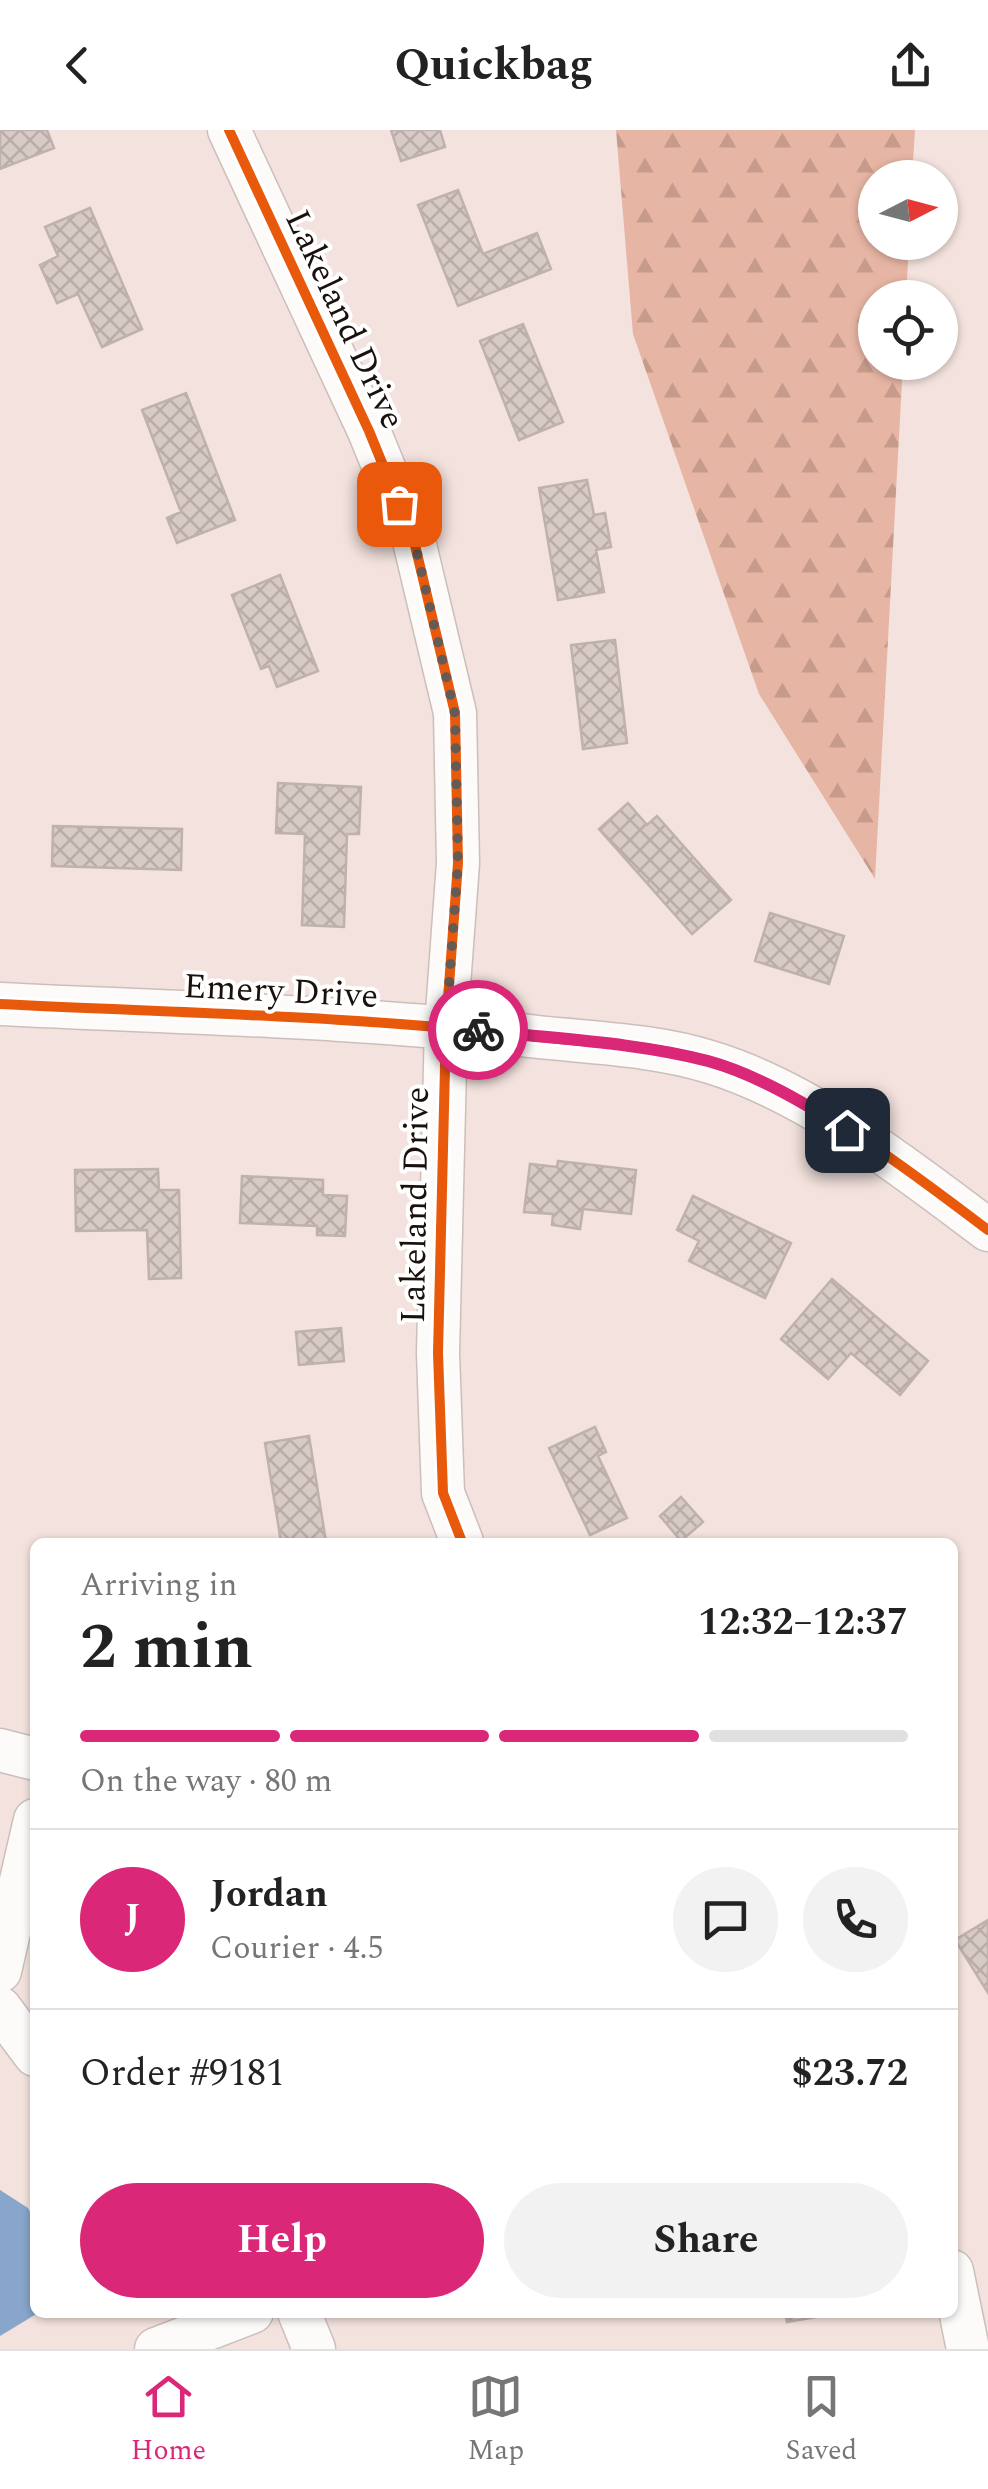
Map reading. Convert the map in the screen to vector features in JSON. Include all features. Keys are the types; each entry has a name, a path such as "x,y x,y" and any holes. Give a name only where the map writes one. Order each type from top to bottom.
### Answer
{"street":[{"name":"Lakeland Drive","path":"229,130 414,540 455,714 458,863 446,1026 438,1354 443,1493 460,1538"},
{"name":"Emery Drive","path":"0,1004 446,1026 636,1048 711,1062 816,1110 910,1171 988,1230"},
{"path":"0,1750 30,1758"},
{"path":"0,1971 15,1928 30,1847"},
{"path":"0,2008 30,2048"},
{"path":"958,2300 968,2349"},
{"path":"156,2349 236,2318"},
{"path":"301,2318 314,2349"}],"green space":[{"path":"616,130 915,130 913,160 858,160 858,260 908,260 907,280 858,280 858,380 902,380 875,879 759,694 633,334"}],"water":[{"path":"0,2190 30,2212 30,2318 0,2336"}],"building":[{"path":"0,130 47,130 54,148 0,169"},
{"path":"391,130 440,130 445,147 401,161"},
{"path":"458,190 483,254 537,233 551,269 458,306 418,205"},
{"path":"90,208 142,329 102,347 78,294 57,303 40,265 58,256 45,227"},
{"path":"523,324 563,422 519,440 480,341"},
{"path":"186,393 235,520 177,543 167,518 181,512 142,410"},
{"path":"587,480 594,515 605,513 611,547 596,550 604,592 558,600 539,488"},
{"path":"280,575 318,671 277,687 269,666 261,669 232,595"},
{"path":"615,640 627,743 583,749 571,645"},
{"path":"278,783 361,787 359,834 347,834 344,927 302,925 305,834 276,833"},
{"path":"628,803 647,825 657,816 731,900 692,934 599,829"},
{"path":"53,826 182,829 181,870 52,866"},
{"path":"770,913 844,936 829,984 755,961"},
{"path":"558,1161 636,1170 631,1214 583,1209 580,1229 552,1225 553,1214 524,1212 530,1164 557,1167"},
{"path":"158,1169 159,1190 179,1190 181,1278 149,1279 147,1230 76,1231 75,1170"},
{"path":"242,1176 323,1180 323,1195 347,1196 345,1236 317,1235 317,1226 240,1223"},
{"path":"693,1196 791,1243 765,1298 689,1261 699,1241 677,1230"},
{"path":"832,1279 928,1361 900,1395 851,1353 828,1379 781,1339"},
{"path":"341,1328 344,1361 299,1365 296,1332"},
{"path":"595,1427 606,1452 598,1456 627,1518 590,1535 549,1448"},
{"path":"309,1436 325,1538 280,1538 265,1443"},
{"path":"681,1497 703,1522 684,1538 678,1538 660,1516"},
{"path":"988,1920 988,1993 958,1945 958,1938"}],"cycle path":[{"path":"229,130 369,431 414,541 455,713 458,863 446,1026 438,1353 443,1493 460,1538"},
{"path":"0,1004 404,1024 625,1045 689,1056 747,1075 820,1112 891,1158 988,1230"}],"way so far":[{"path":"399,504 414,540 455,714 458,863 446,1026 478,1030"}],"route":[{"path":"478,1030 636,1048 711,1062 816,1110 847,1130"}]}
